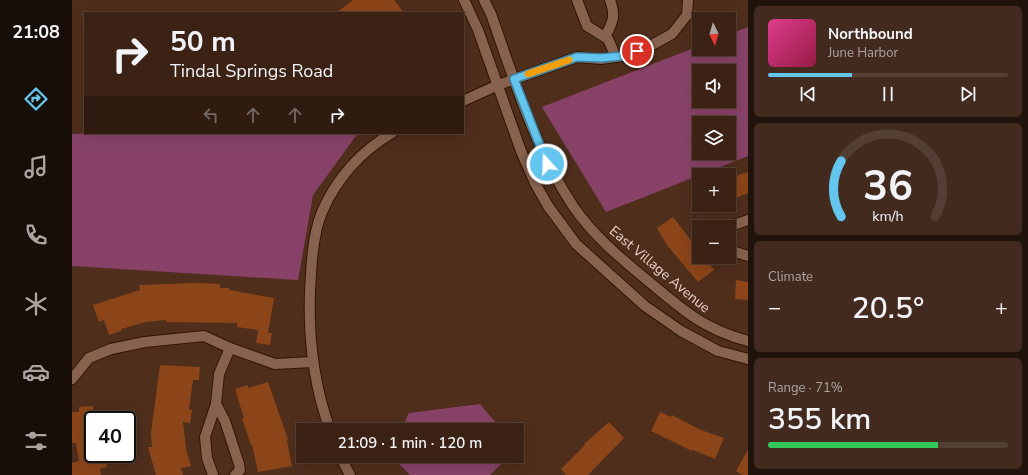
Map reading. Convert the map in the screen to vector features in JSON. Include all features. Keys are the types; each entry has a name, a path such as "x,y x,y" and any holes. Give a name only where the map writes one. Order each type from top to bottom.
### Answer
{"street":[{"path":"464,0 478,30 521,151 535,183 548,206 576,244 645,306 681,331 718,351 748,359"},
{"name":"East Village Avenue","path":"484,0 491,14 547,164 574,207 604,244 674,303 707,327 726,335 748,341"},
{"path":"577,0 587,26 606,37 616,57"},
{"path":"606,37 613,22 614,12 610,0"},
{"path":"464,101 498,85 577,57 616,57 650,46 672,34 687,14 688,0"},
{"path":"327,423 321,407 313,362 308,309 312,250 322,212 340,180 362,154 391,134"},
{"path":"736,224 748,220"},
{"path":"736,252 748,256"},
{"path":"72,379 90,358 111,349 145,342 204,336 230,348 275,364 313,362"},
{"path":"214,475 207,458 205,437 216,404 219,374 230,348"},
{"path":"216,404 225,421 239,464 240,470 235,475"},
{"path":"344,463 350,475"}],"shaded area":[{"path":"748,27 748,156 718,168 692,168 692,178 606,212 542,107 692,49 692,56 736,56 736,31"},
{"path":"72,134 357,134 313,195 298,280 72,266"},
{"path":"480,404 496,423 404,423 409,413"},
{"path":"398,463 502,463 490,475 410,475"}],"building":[{"path":"353,0 394,0 403,12 337,12"},
{"path":"748,172 748,193 736,198 736,176"},
{"path":"673,217 692,242 692,264 709,264 714,270 698,282 667,245 657,228"},
{"path":"736,280 748,282 748,300 735,299"},
{"path":"196,283 220,284 220,288 229,288 229,290 274,298 268,333 272,333 270,345 256,343 258,330 237,327 237,323 166,322 166,320 146,322 121,329 121,331 109,335 104,320 99,322 93,305 140,290 139,285"},
{"path":"160,365 200,367 199,380 193,380 189,409 192,410 190,423 183,422 186,449 191,466 181,468 183,475 156,475 148,447 152,447 151,433"},
{"path":"268,382 288,439 292,466 258,472 252,445 242,419 244,418 235,389 248,385 248,388"},
{"path":"93,406 93,410 106,410 84,411 84,463 106,463 107,467 100,469 101,475 72,475 72,463 79,461 76,443 72,443 72,412 79,412 79,407"},
{"path":"660,412 671,417 672,415 701,430 724,438 715,459 693,450 692,451 651,431"},
{"path":"609,422 624,438 588,475 566,475 561,469 585,445 584,444"},
{"path":"748,450 748,475 742,475 736,471"}],"slow traffic":[{"path":"528,74 569,60"}],"route":[{"path":"547,164 514,79 577,57 601,58 623,56 637,51"}]}
